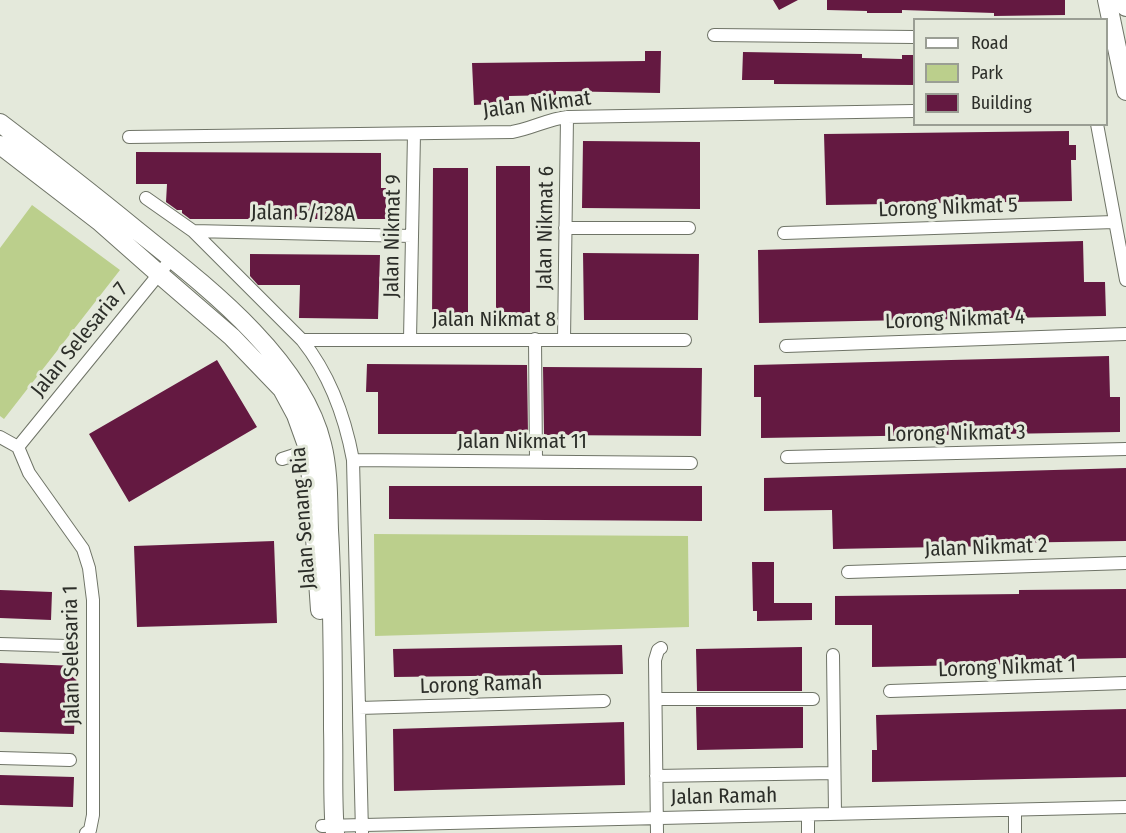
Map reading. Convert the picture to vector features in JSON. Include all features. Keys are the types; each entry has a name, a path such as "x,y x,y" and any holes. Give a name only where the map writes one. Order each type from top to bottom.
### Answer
{"street":[{"path":"1107,0 1111,39 1126,91"},
{"path":"1124,0 1126,7"},
{"path":"714,35 913,37"},
{"name":"Jalan Nikmat","path":"129,137 512,132 567,117 913,111"},
{"name":"Jalan Nikmat 6","path":"564,340 567,117"},
{"name":"Jalan Senang Ria","path":"0,123 58,166 172,258 239,318 291,377 309,407 316,448"},
{"path":"1097,126 1126,280"},
{"name":"Jalan Nikmat 9","path":"410,339 414,134"},
{"name":"Jalan Senang Ria","path":"0,145 99,221 232,337 282,388 325,461 332,592 329,829"},
{"path":"146,198 192,231 302,340 313,354 338,401 348,432 353,460 362,829"},
{"name":"Lorong Nikmat 5","path":"784,232 1114,222"},
{"path":"565,228 689,228"},
{"name":"Jalan 5/128A","path":"192,231 412,236"},
{"name":"Jalan Selesaria 7","path":"18,447 172,258"},
{"name":"Lorong Nikmat 4","path":"786,346 1126,334"},
{"path":"535,339 537,461"},
{"name":"Jalan Nikmat 8","path":"302,340 685,340"},
{"path":"0,437 18,447"},
{"name":"Jalan Selesaria 1","path":"18,447 29,472 83,549 89,568 93,600 93,815 88,831"},
{"path":"282,459 316,448"},
{"name":"Lorong Nikmat 3","path":"787,457 1126,449"},
{"name":"Jalan Nikmat 11","path":"353,460 691,463"},
{"name":"Jalan Nikmat 2","path":"848,572 1126,563"},
{"path":"0,644 67,646"},
{"path":"657,833 656,660 658,650 661,648"},
{"path":"833,655 835,814"},
{"name":"Lorong Nikmat 1","path":"890,691 1126,683"},
{"path":"656,699 813,699"},
{"name":"Lorong Ramah","path":"359,708 604,701"},
{"path":"0,758 70,760"},
{"path":"656,776 834,773"},
{"name":"Jalan Ramah","path":"329,829 1126,807"},
{"path":"1015,810 1015,833"},
{"path":"808,815 808,833"}],"green space":[{"path":"32,205 120,270 4,419 0,416 0,248"},
{"path":"374,534 688,536 689,627 375,636"}],"building":[{"path":"773,0 798,0 779,10"},
{"path":"827,0 1065,0 1065,15 994,16 994,13 902,10 902,13 867,13 867,11 827,10"},
{"path":"645,51 661,51 660,93 556,91 556,95 509,96 509,103 474,105 472,63 645,61"},
{"path":"743,52 862,54 862,58 902,59 902,55 913,55 913,85 774,84 774,80 742,80"},
{"path":"1069,131 1069,145 1076,145 1076,160 1071,160 1072,201 826,205 824,134"},
{"path":"583,141 700,142 700,209 582,208"},
{"path":"136,152 381,153 381,188 386,188 386,219 190,219 182,213 182,210 177,210 166,202 167,184 136,184"},
{"path":"496,166 530,166 530,318 496,318"},
{"path":"433,168 468,168 468,320 432,320"},
{"path":"1083,241 1084,282 1105,282 1106,316 759,323 758,250"},
{"path":"583,253 699,254 698,320 584,320"},
{"path":"250,254 380,255 378,319 299,318 300,285 258,285 250,276"},
{"path":"1109,356 1110,397 1120,397 1120,432 761,438 761,397 754,397 754,365"},
{"path":"217,360 257,427 129,502 89,434"},
{"path":"367,364 527,365 528,434 378,434 378,392 366,392"},
{"path":"543,367 702,368 701,436 544,435"},
{"path":"1126,468 1126,541 833,549 832,510 764,511 764,478"},
{"path":"389,486 702,486 702,521 389,519"},
{"path":"274,541 277,623 137,627 134,546"},
{"path":"752,562 774,562 774,603 812,603 812,620 757,621 757,611 753,611"},
{"path":"1126,589 1126,658 1016,660 1016,664 872,667 872,625 835,625 835,596 1019,594 1019,590"},
{"path":"0,590 52,592 51,620 0,618"},
{"path":"622,645 623,674 394,677 393,649"},
{"path":"802,647 802,691 697,691 696,649"},
{"path":"0,663 77,666 74,734 0,732"},
{"path":"696,707 803,707 803,748 697,750"},
{"path":"1126,709 1126,777 872,782 872,750 877,750 876,715"},
{"path":"624,722 625,785 394,791 393,729"},
{"path":"0,775 74,777 73,807 0,805"}]}
